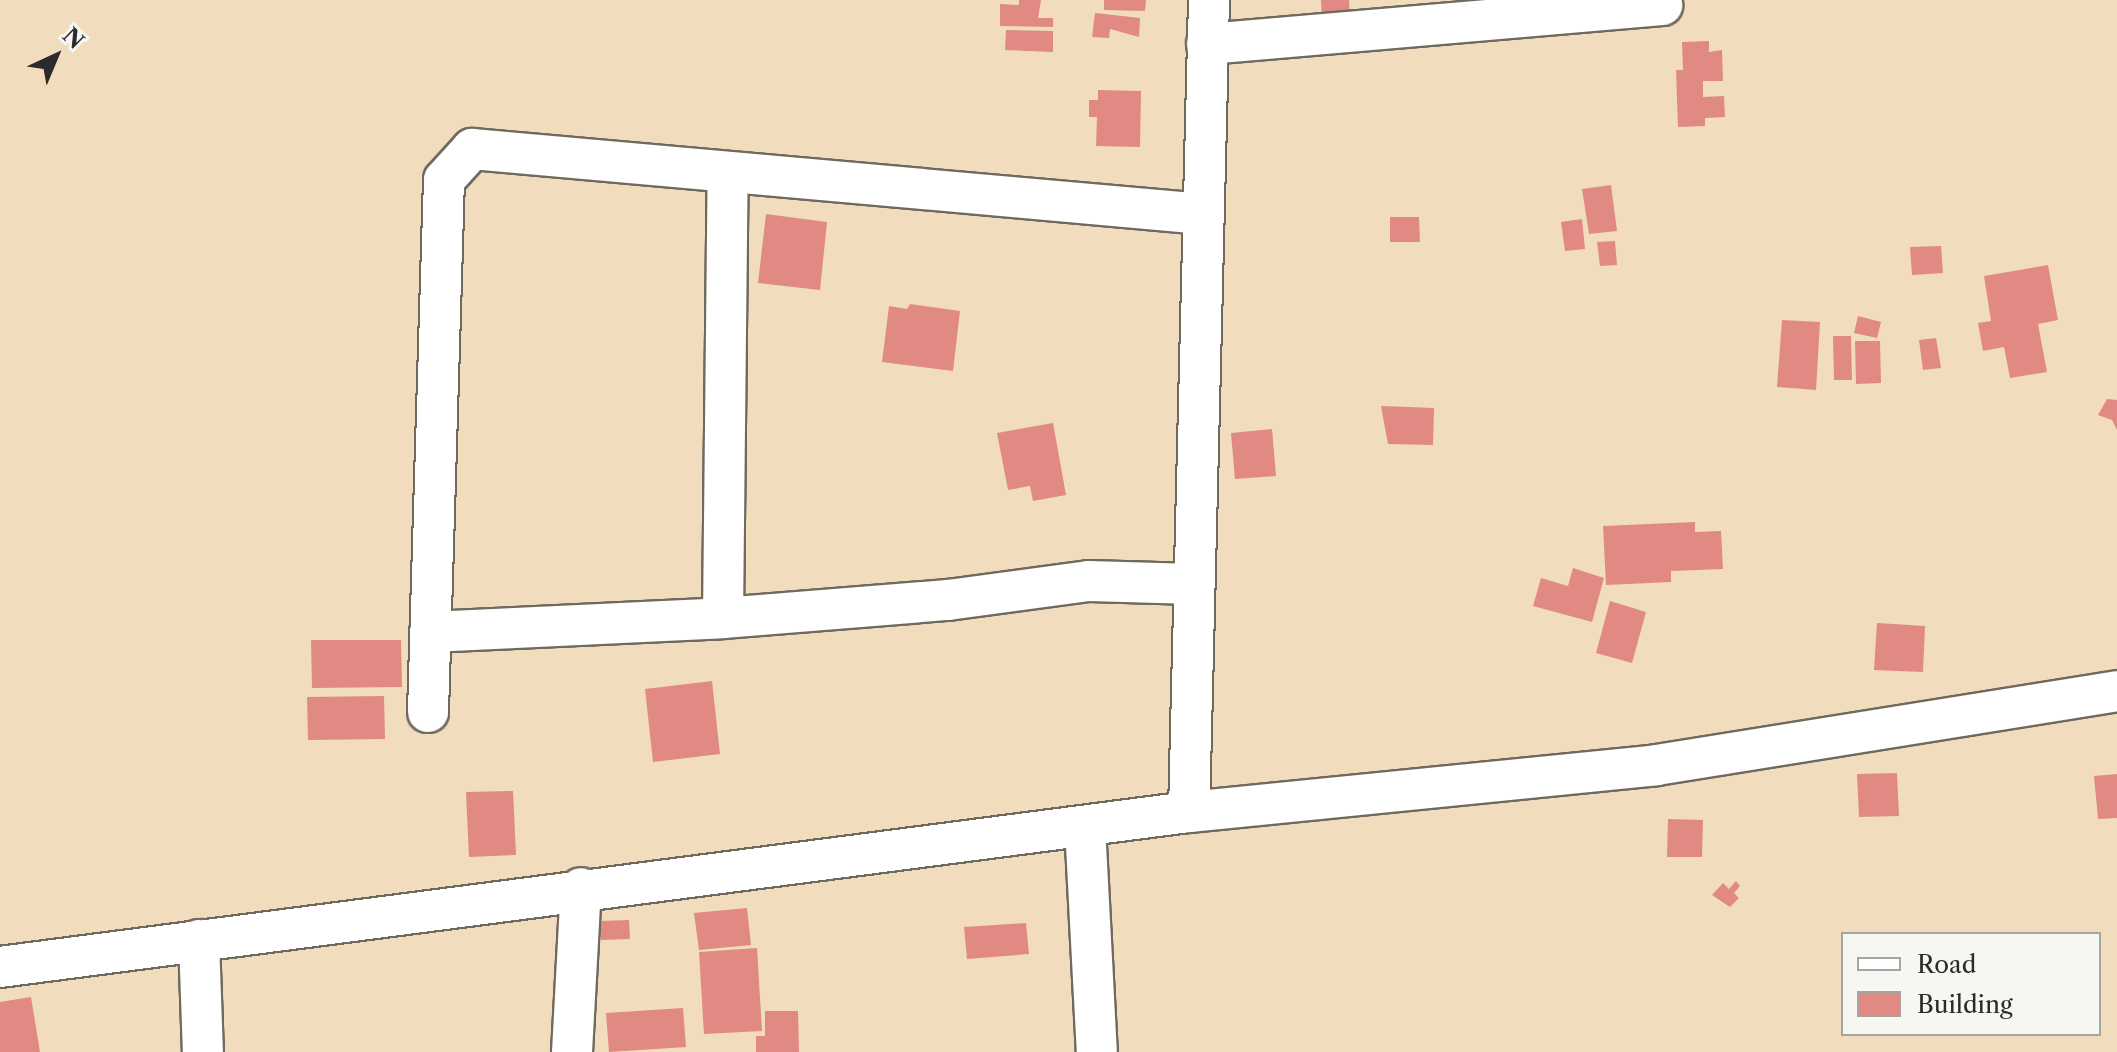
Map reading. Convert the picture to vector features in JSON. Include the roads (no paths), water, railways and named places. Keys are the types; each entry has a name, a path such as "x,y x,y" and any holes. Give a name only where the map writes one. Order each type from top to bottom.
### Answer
{"street":[{"path":"1189,812 1209,0"},
{"path":"1207,44 1662,5"},
{"path":"428,712 444,180 472,149 1203,214"},
{"path":"723,618 728,174"},
{"path":"430,632 723,618 948,600 1089,581 1194,584"},
{"path":"0,967 581,888 1189,812 1656,765 2117,691"},
{"path":"1085,826 1097,1052"},
{"path":"572,1052 581,888"},
{"path":"199,940 203,1052"}]}
